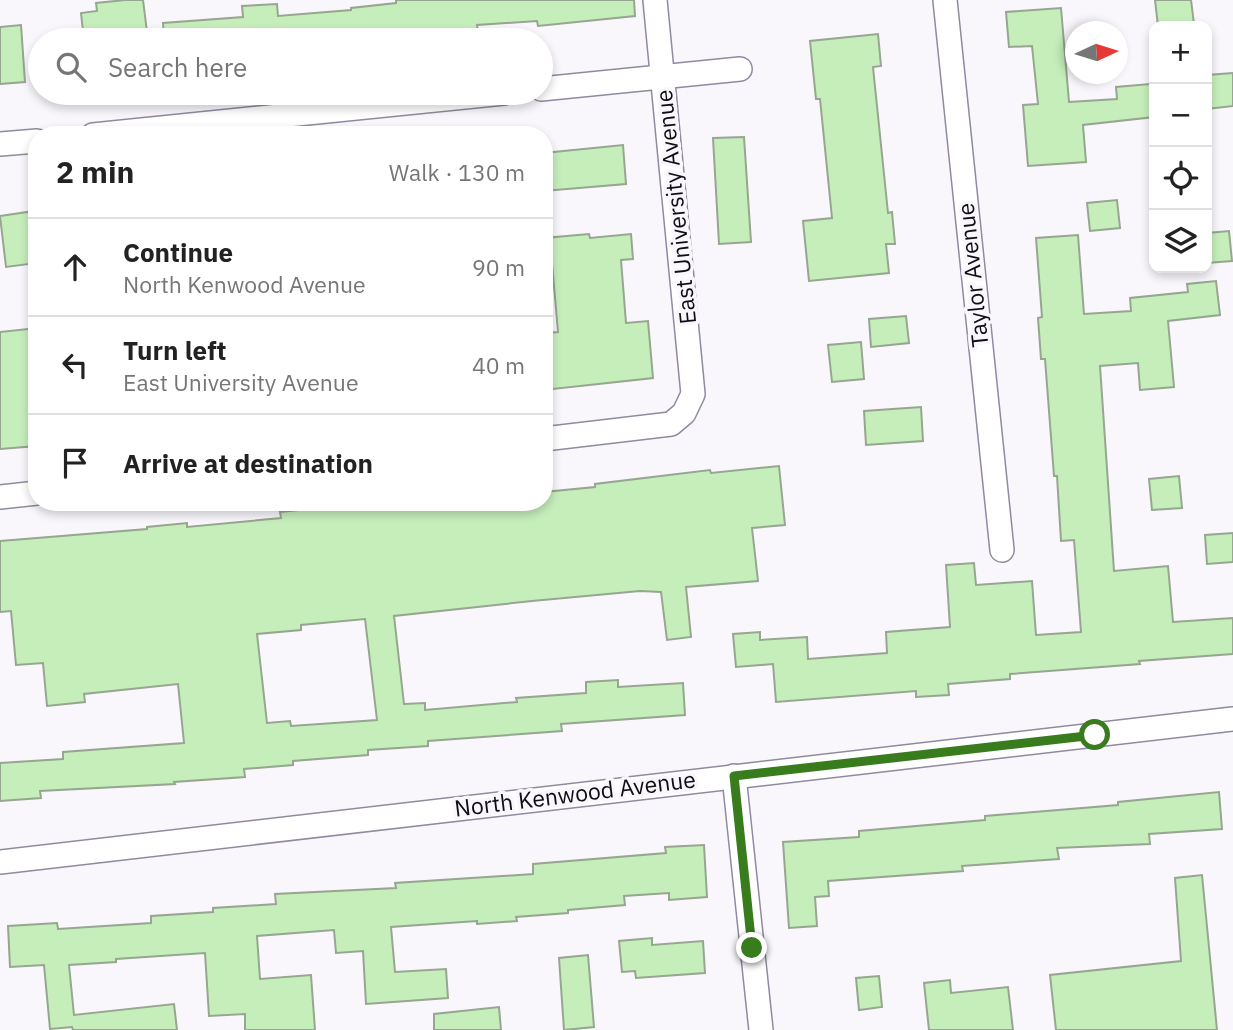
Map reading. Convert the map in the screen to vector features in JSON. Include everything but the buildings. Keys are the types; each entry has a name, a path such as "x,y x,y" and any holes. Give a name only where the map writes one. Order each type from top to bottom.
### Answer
{"street":[{"name":"East University Avenue","path":"553,438 671,424 684,413 693,394 655,0"},
{"name":"Taylor Avenue","path":"945,0 1002,550"},
{"path":"553,88 740,69"},
{"path":"181,126 387,105"},
{"path":"0,144 28,142"},
{"path":"0,496 28,494"},
{"name":"North Kenwood Avenue","path":"0,862 1233,719"},
{"path":"734,776 761,1030"}],"route":[{"path":"752,948 734,776 1095,735"}]}
